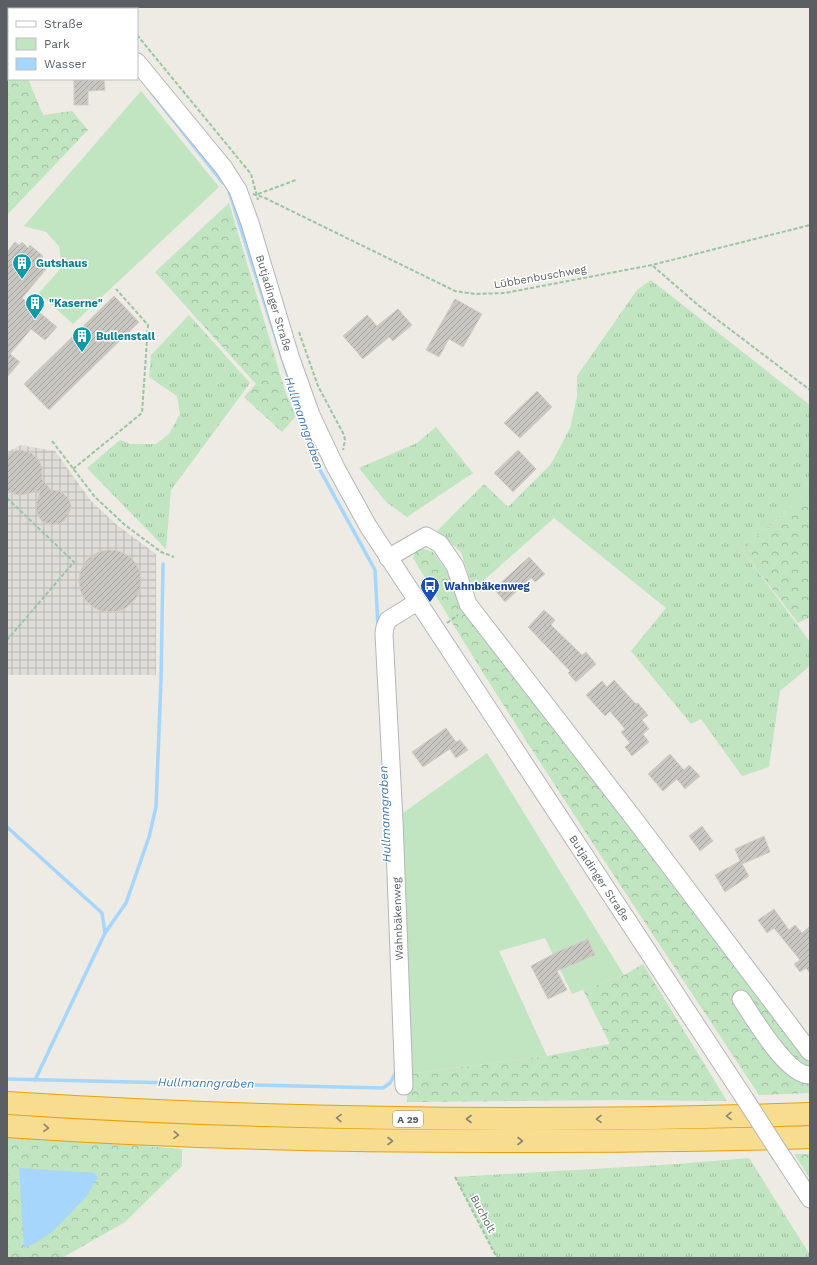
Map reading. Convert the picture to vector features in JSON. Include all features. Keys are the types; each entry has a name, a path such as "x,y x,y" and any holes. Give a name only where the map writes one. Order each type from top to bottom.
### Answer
{"highway":[{"name":"A 29","path":"7,1103 203,1114 373,1119 597,1120 810,1114"},
{"name":"A 29","path":"7,1126 204,1136 373,1141 600,1141 810,1136"}],"street":[{"name":"Butjadinger Straße","path":"138,63 224,168 249,196 250,222 294,366 317,429 352,498 388,558 810,1199"},
{"path":"388,558 426,536 440,544 455,566 468,604 635,820 810,1052"},
{"name":"Wahnbäkenweg","path":"404,1086 394,820 384,634 388,620 417,602"},
{"path":"741,998 779,1055 793,1067 807,1075 810,1075"}],"path":[{"path":"249,196 296,180"},
{"name":"Lübbenbuschweg","path":"249,196 455,291 475,294 505,293 652,265 810,225"},
{"path":"652,265 698,305 810,390"},
{"path":"73,469 142,413 148,325 116,289"},
{"path":"52,442 95,497 125,525 161,552 174,557"},
{"path":"7,498 74,562 7,640"},
{"path":"443,626 461,613"},
{"name":"Bucholt","path":"455,1177 497,1258"}],"shaded area":[{"path":"21,445 55,451 91,501 117,525 156,554 156,675 7,675 7,452"}],"green space":[{"path":"8,47 8,80 28,80 43,115 72,111 88,130 7,215"},
{"path":"141,91 219,187 73,324 39,293 62,267 59,246 46,232 24,226"},
{"path":"229,203 286,394 296,416 282,432 244,397 256,384 155,272"},
{"path":"651,280 810,405 810,490 742,550 810,642 810,666 780,691 769,767 742,776 701,719 691,724 631,651 666,608 554,518 473,590 461,552 437,531 484,484 508,507 551,464 570,428 577,397 577,376 637,290"},
{"path":"189,315 250,383 171,490 166,549 87,468 120,440 131,444 156,444 169,434 180,414 177,396 149,377 151,355"},
{"path":"436,427 473,473 407,517 386,502 359,468 417,443"},
{"path":"810,490 810,617 798,623 742,550"},
{"path":"417,547 433,552 446,570 456,594 469,617 810,1064 810,1093 759,1095 583,828 454,626 413,558"},
{"path":"487,753 624,975 572,994 545,938 499,951 547,1056 408,1074 400,815"},
{"path":"643,964 727,1101 620,1100 407,1102 408,1074 547,1056 610,1044 583,990 624,975"},
{"path":"7,1135 182,1149 182,1166 125,1222 62,1258 7,1258"},
{"path":"794,1154 810,1154 810,1178"},
{"path":"749,1158 810,1255 810,1258 497,1258 455,1177 677,1164"}],"water":[{"path":"19,1168 94,1173 98,1177 86,1197 52,1232 37,1242 24,1248"}],"building":[{"path":"74,80 104,80 105,90 88,91 88,105 74,105"},
{"path":"15,242 19,245 22,242 28,248 30,245 43,256 42,258 49,264 22,298 57,327 45,340 31,329 10,354 20,362 7,377 7,252"},
{"name":"Bullenstall","path":"114,296 139,322 49,410 24,384"},
{"path":"455,299 482,314 463,347 449,339 439,357 426,350"},
{"path":"398,309 412,325 393,341 389,337 363,359 343,336 367,315 377,326"},
{"path":"537,391 552,407 520,438 504,423"},
{"path":"21,450 31,453 38,459 42,467 42,479 51,490 60,491 68,498 71,505 70,511 64,521 59,524 51,525 42,521 39,517 36,510 36,505 40,491 20,495 14,494 7,490 7,455"},
{"path":"518,450 536,469 513,492 494,473"},
{"path":"110,550 122,552 132,559 139,569 141,581 139,593 132,603 122,610 110,612 98,610 88,603 81,593 79,581 81,569 88,559 98,552"},
{"path":"529,557 545,574 535,582 531,578 505,602 494,589"},
{"path":"544,610 555,620 551,625 582,655 586,652 596,664 576,682 568,673 570,671 528,627"},
{"path":"614,680 648,715 642,720 649,729 643,734 649,742 632,756 625,747 630,743 621,732 625,729 610,711 605,716 586,695 602,681 607,687"},
{"path":"446,728 456,742 460,740 468,750 456,758 450,749 423,767 412,752"},
{"path":"670,754 684,770 689,765 700,776 685,789 677,779 663,791 648,774"},
{"path":"702,826 713,841 700,851 689,836"},
{"path":"764,836 770,852 742,864 749,876 725,892 715,875 740,861 735,849"},
{"path":"774,909 789,930 795,925 802,933 810,926 810,973 806,968 800,972 794,964 800,960 774,928 767,933 758,920"},
{"path":"588,939 595,955 557,971 567,990 548,999 531,966 557,952"}],"waterway":[{"name":"Hullmanngraben","path":"151,92 223,183"},
{"name":"Hullmanngraben","path":"228,188 315,461 375,570 378,627"},
{"path":"35,1080 105,933 126,903 149,837 156,807 161,680 163,564"},
{"path":"7,827 102,913 105,933"},
{"name":"Hullmanngraben","path":"7,1079 383,1088 390,1083 396,1072"}],"place":[{"name":"Gutshaus","path":"22,280"},
{"name":"\"Kaserne\"","path":"35,320"},
{"name":"Bullenstall","path":"82,353"},
{"name":"Wahnbäkenweg","path":"430,603"}]}
